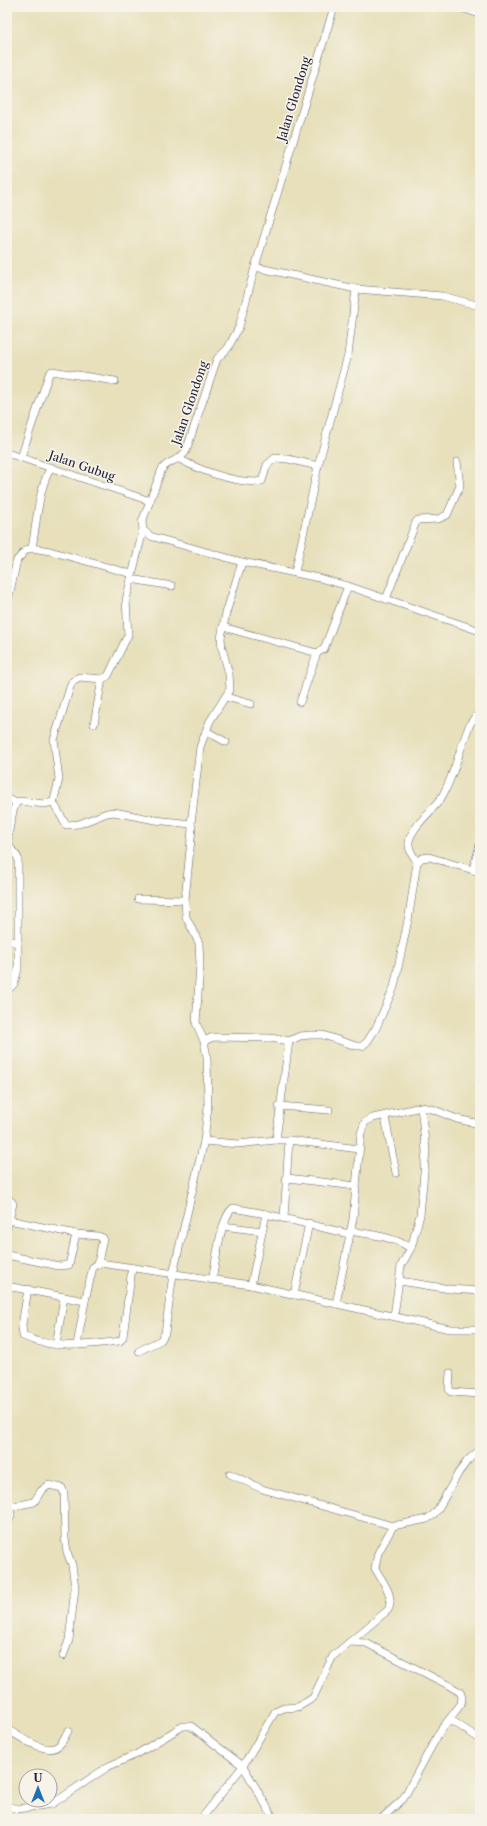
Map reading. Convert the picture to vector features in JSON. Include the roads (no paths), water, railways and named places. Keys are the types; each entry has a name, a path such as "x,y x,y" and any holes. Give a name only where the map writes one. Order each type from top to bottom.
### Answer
{"street":[{"name":"Jalan Glondong","path":"102,679 108,676 127,638 126,603 131,576 143,530 142,522 162,469 169,462 182,458 186,451 193,433 202,398 217,359 228,348 239,327 255,267 334,7"},
{"path":"458,7 480,14"},
{"path":"255,267 356,289 442,296 480,306"},
{"path":"295,572 318,466 348,355 356,289"},
{"path":"21,457 49,374 52,371 115,382"},
{"name":"Jalan Gubug","path":"7,453 150,501"},
{"path":"178,459 192,466 215,474 253,482 262,481 267,465 275,458 288,459 318,466"},
{"path":"386,599 416,522 418,520 443,517 449,511 460,486 457,462"},
{"path":"32,548 42,488 51,467"},
{"path":"143,530 150,536 242,562 295,572 348,586 480,631"},
{"path":"7,605 17,560 26,550 32,548 50,551 131,576 172,586"},
{"path":"139,1351 164,1337 173,1274 204,1140 208,1107 208,1076 204,1041 196,1023 200,965 199,943 186,917 185,900 192,829 191,824 200,747 210,721 230,689 230,682 221,638 242,562"},
{"path":"300,702 317,653 324,649 348,586"},
{"path":"223,627 317,653"},
{"path":"53,802 60,779 54,740 70,687 72,682 78,677 102,679 99,704 94,724"},
{"path":"226,697 251,704"},
{"path":"204,1041 213,1037 270,1038 288,1041 300,1036 311,1034 323,1035 356,1046 362,1046 368,1042 376,1028 394,987 409,915 416,862 409,848 409,841 421,820 434,808 444,792 470,724 475,717 480,716"},
{"path":"206,731 226,742"},
{"path":"7,799 17,802 20,801 44,804 53,802"},
{"path":"7,991 14,984 17,978 18,858 9,846 8,842 13,812 17,802"},
{"path":"53,802 66,825 79,824 107,812 191,824"},
{"path":"416,862 429,856 477,871 480,844"},
{"path":"138,899 185,900"},
{"path":"7,940 18,943"},
{"path":"276,1140 288,1041"},
{"path":"280,1106 329,1110"},
{"path":"394,1316 401,1266 412,1248 420,1215 426,1151 421,1107"},
{"path":"336,1304 350,1233 361,1133 365,1122 374,1118 421,1107 432,1109 457,1119 480,1124"},
{"path":"385,1116 396,1173"},
{"path":"204,1140 238,1144 289,1140 359,1149"},
{"path":"284,1218 289,1140"},
{"path":"287,1178 356,1186"},
{"path":"7,1201 11,1201 13,1204 7,1228"},
{"path":"212,1280 223,1226 228,1213 233,1208 309,1223 350,1233 387,1238 400,1241 405,1246 412,1248"},
{"path":"250,1285 266,1214"},
{"path":"9,1220 103,1238 98,1263 93,1267 77,1345"},
{"path":"294,1295 309,1223"},
{"path":"223,1226 262,1231"},
{"path":"7,1255 59,1266 69,1265 76,1234"},
{"path":"98,1263 250,1285 450,1329 480,1329"},
{"path":"28,1289 22,1325 23,1336 56,1345 92,1345 122,1340 132,1268"},
{"path":"400,1281 480,1291"},
{"path":"7,1286 85,1301"},
{"path":"56,1345 64,1297"},
{"path":"450,1373 449,1389 451,1392 480,1394"},
{"path":"230,1474 262,1488 393,1526 427,1519 433,1515 459,1472 468,1460 480,1450"},
{"path":"7,1524 11,1516 9,1506 34,1502 42,1491 49,1485 62,1488 64,1493 65,1538 67,1552 74,1571 75,1588 69,1640 64,1656"},
{"path":"201,1819 243,1766 275,1712 284,1708 298,1707 313,1698 333,1656 385,1614 391,1605 390,1596 375,1568 378,1553 393,1526"},
{"path":"350,1642 366,1643 460,1692 462,1697 461,1704 448,1723 440,1731 403,1799 381,1819"},
{"path":"448,1723 450,1721 454,1722 480,1739"},
{"path":"7,1806 18,1809 52,1804 109,1766 137,1754 183,1726 191,1726 243,1766 274,1819"},
{"path":"7,1730 29,1743 52,1749 59,1746 68,1732"}]}
